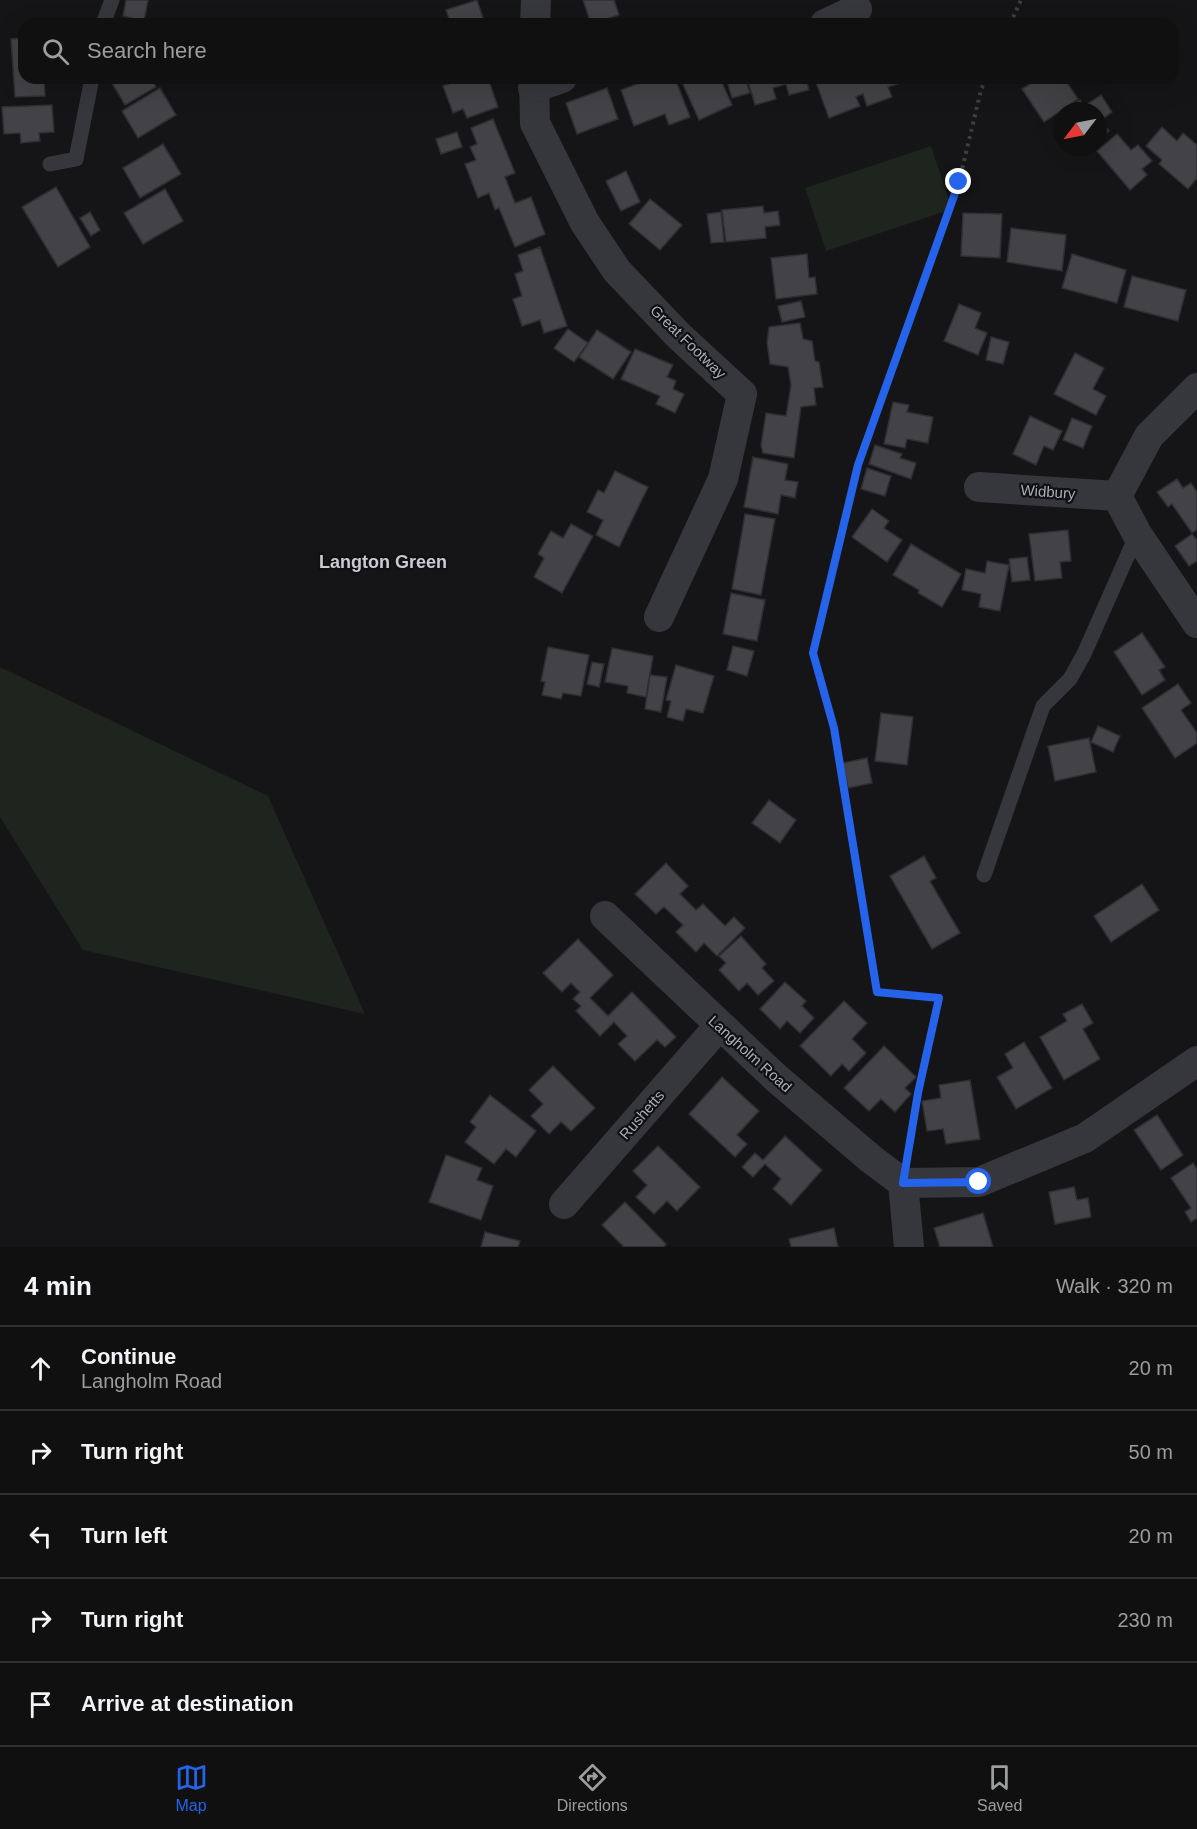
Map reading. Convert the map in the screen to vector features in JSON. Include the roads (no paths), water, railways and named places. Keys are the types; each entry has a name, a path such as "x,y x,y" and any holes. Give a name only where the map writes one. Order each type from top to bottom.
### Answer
{"street":[{"path":"535,18 536,0"},
{"path":"838,18 857,9"},
{"name":"Great Footway","path":"533,84 535,123 585,223 617,271 679,336 742,394 723,479 659,617"},
{"path":"1197,388 1149,436 1117,496 1137,534 1197,623"},
{"name":"Widbury","path":"979,487 1117,496"},
{"name":"Langholm Road","path":"605,916 775,1077 871,1159 903,1183"},
{"name":"Rushetts","path":"564,1204 719,1026"},
{"path":"909,1247 903,1183 979,1182 1084,1138 1192,1074"}],"lane":[{"path":"106,18 112,0"},
{"path":"50,164 76,159 91,84"},
{"path":"984,875 1043,706 1075,671 1137,534"}],"district":[{"name":"Langton Green","path":"383,562"}]}
